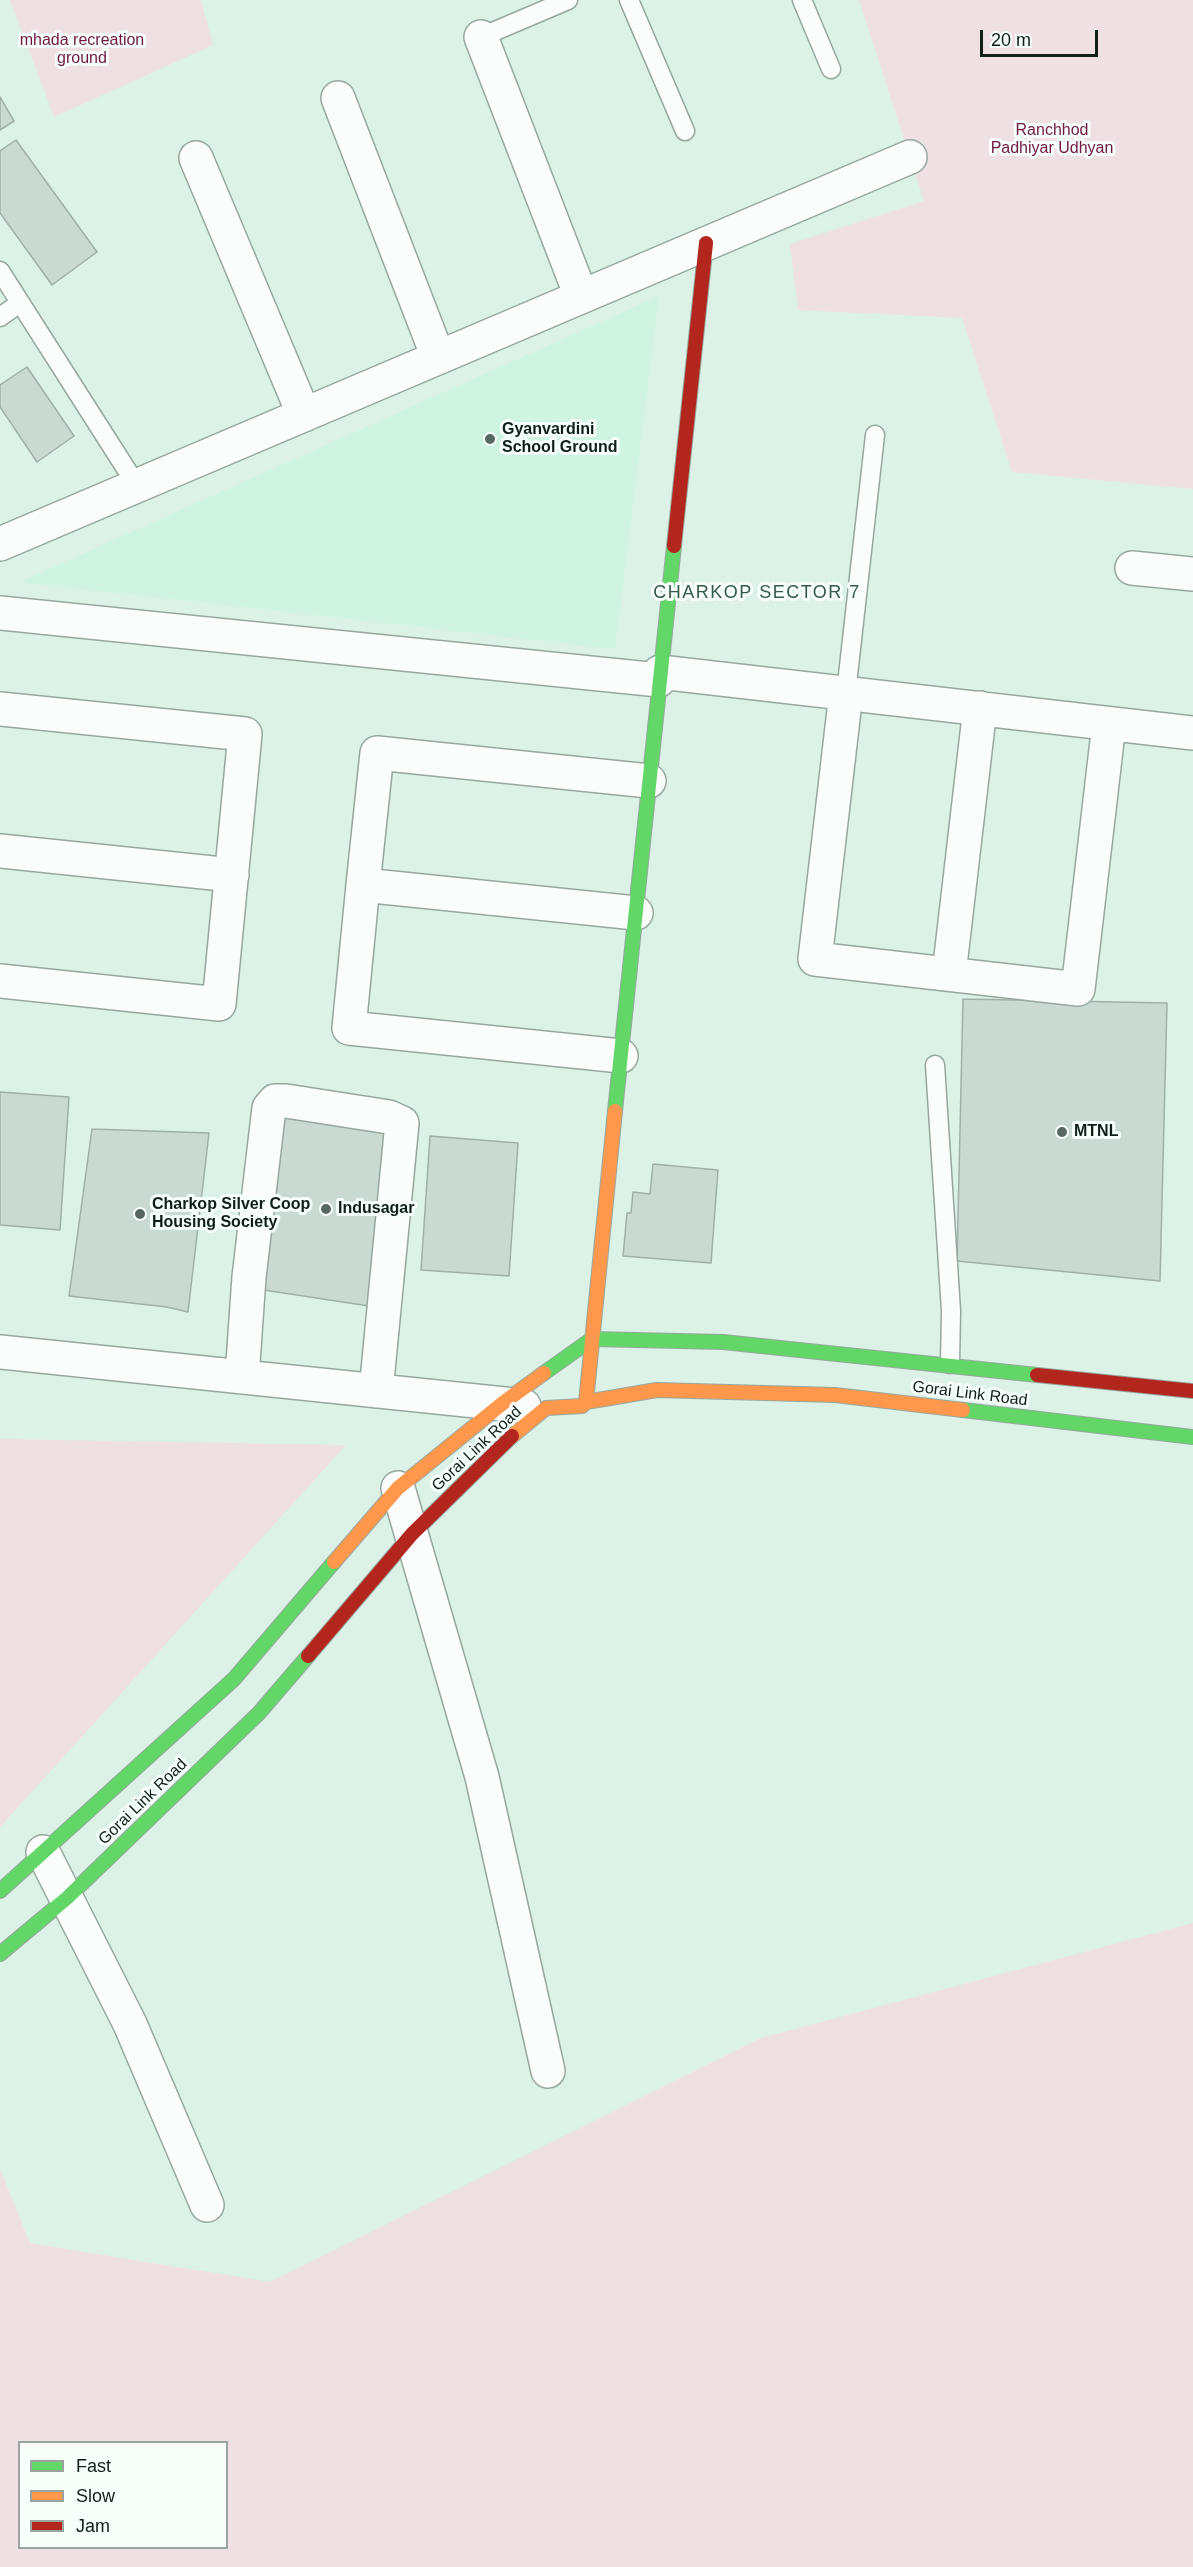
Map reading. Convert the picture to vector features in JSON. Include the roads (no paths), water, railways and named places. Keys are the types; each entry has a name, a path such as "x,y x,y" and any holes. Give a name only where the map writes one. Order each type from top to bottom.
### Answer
{"main road":[{"path":"586,1402 706,243"},
{"name":"Gorai Link Road","path":"0,1891 234,1679 398,1488 502,1403 592,1339 723,1342 1193,1391"},
{"name":"Gorai Link Road","path":"0,1954 67,1898 259,1713 412,1534 500,1447 546,1408 582,1406 586,1402 657,1390 835,1395 1193,1437"}],"street":[{"path":"480,37 581,296"},
{"path":"338,98 438,357"},
{"path":"0,544 910,156"},
{"path":"196,158 304,415"},
{"path":"1132,568 1193,574"},
{"path":"0,613 846,693 1193,733"},
{"path":"846,693 815,959 1078,989 1109,724"},
{"path":"950,974 980,708"},
{"path":"0,709 245,734 219,1004 0,981"},
{"path":"621,1056 349,1028 363,885 377,753 649,781"},
{"path":"0,851 232,875"},
{"path":"363,885 636,913"},
{"path":"242,1377 249,1277 269,1108 275,1101 286,1101 389,1117 402,1123 376,1391"},
{"path":"0,1352 546,1408"},
{"path":"398,1488 482,1778 548,2071"},
{"path":"43,1852 130,2024 207,2205"}],"lane":[{"path":"480,37 568,0"},
{"path":"629,0 685,131"},
{"path":"802,0 831,69"},
{"path":"0,271 137,486"},
{"path":"0,316 20,303"},
{"path":"846,693 875,435"},
{"path":"934,1065 951,1311 950,1364"}],"place":[{"name":"Gyanvardini School Ground","path":"490,439"},
{"name":"MTNL","path":"1062,1132"},
{"name":"Indusagar","path":"326,1209"},
{"name":"Charkop Silver Coop Housing Society","path":"140,1214"}],"district":[{"name":"CHARKOP SECTOR 7","path":"757,593"}],"park label":[{"name":"mhada recreation ground","path":"82,50"},
{"name":"Ranchhod Padhiyar Udhyan","path":"1052,140"}]}
